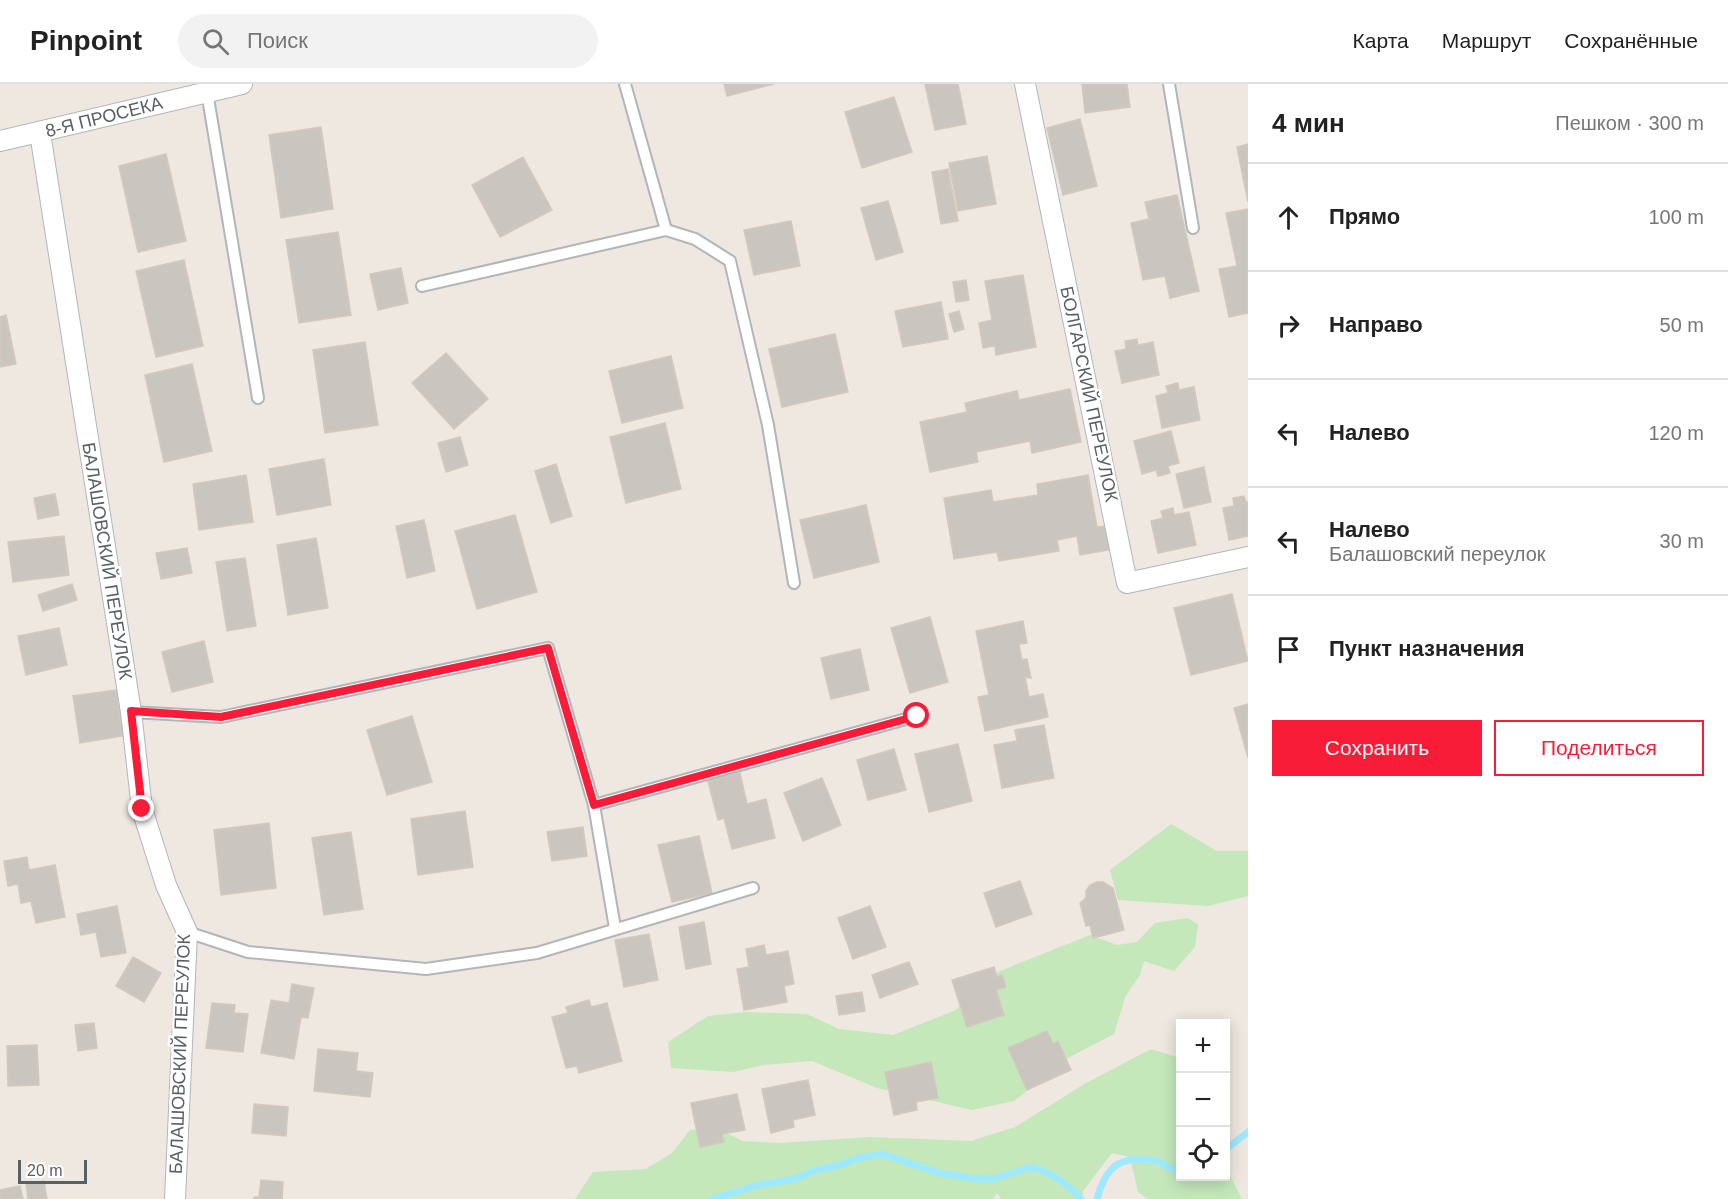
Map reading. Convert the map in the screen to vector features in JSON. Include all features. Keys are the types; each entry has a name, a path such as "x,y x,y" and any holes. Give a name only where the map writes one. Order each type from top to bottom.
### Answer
{"street":[{"name":"8-Я ПРОСЕКА","path":"0,141 242,84"},
{"name":"БОЛГАРСКИЙ ПЕРЕУЛОК","path":"1025,84 1127,583 1248,557"},
{"name":"БАЛАШОВСКИЙ ПЕРЕУЛОК","path":"40,133 131,711 142,809 166,885 187,933 175,1199"}],"lane":[{"path":"625,84 666,230"},
{"path":"1168,84 1192,228"},
{"path":"207,92 258,398"},
{"path":"422,286 666,230 695,239 730,261 768,425 794,583"},
{"path":"131,711 221,717 548,648 594,805 615,928"},
{"path":"594,805 917,716"},
{"path":"187,933 248,952 426,969 537,953 753,888"}],"green space":[{"path":"1171,824 1217,851 1248,851 1248,896 1208,906 1118,900 1110,870"},
{"path":"1188,918 1198,925 1195,947 1174,971 1144,961 1140,975 1126,995 1114,1034 1066,1059 1014,1101 972,1110 877,1088 812,1061 763,1065 733,1072 671,1068 668,1042 708,1016 746,1012 807,1014 839,1029 893,1035 956,1010 979,985 1000,971 1090,935 1117,945 1137,942 1155,923"},
{"path":"1151,1049 1176,1057 1176,1181 1230,1181 1230,1175 1242,1199 1148,1199 1138,1192 1130,1157 1112,1153 1083,1191 1082,1199 1001,1199 997,1193 993,1199 575,1199 593,1172 646,1169 672,1153 690,1130 718,1129 743,1141 779,1143 871,1137 971,1141 1015,1127 1086,1083"}],"building":[{"path":"724,84 774,84 727,96"},
{"path":"925,84 958,84 966,124 935,130"},
{"path":"1082,84 1127,84 1130,107 1085,113"},
{"path":"894,97 912,152 862,168 845,112"},
{"path":"1080,119 1097,186 1063,195 1047,128"},
{"path":"321,127 333,209 281,218 269,135"},
{"path":"1248,144 1248,202 1237,147"},
{"path":"166,154 186,241 138,252 119,166"},
{"path":"987,156 996,204 958,211 949,163"},
{"path":"523,157 552,210 500,237 472,185"},
{"path":"948,169 958,221 941,224 932,172"},
{"path":"1177,195 1199,291 1170,298 1165,276 1143,280 1131,223 1149,219 1145,202"},
{"path":"888,201 903,252 876,260 861,208"},
{"path":"1248,209 1248,313 1229,317 1219,269 1237,266 1226,213"},
{"path":"791,221 800,266 754,275 744,230"},
{"path":"338,232 351,315 299,323 286,240"},
{"path":"184,260 203,346 156,357 136,271"},
{"path":"401,268 408,303 378,310 370,274"},
{"path":"1023,275 1036,347 996,355 995,346 983,348 979,323 992,320 985,281"},
{"path":"966,280 969,300 956,302 953,282"},
{"path":"941,302 948,339 903,347 895,311"},
{"path":"959,311 964,329 954,332 949,314"},
{"path":"6,315 16,364 0,367 0,317"},
{"path":"835,334 848,392 782,407 769,349"},
{"path":"1137,339 1138,345 1153,342 1159,375 1122,383 1115,351 1126,349 1125,341"},
{"path":"365,342 378,425 325,433 313,350"},
{"path":"446,353 488,399 454,429 412,383"},
{"path":"671,356 683,408 622,423 609,371"},
{"path":"192,364 212,451 164,462 145,375"},
{"path":"1178,383 1179,390 1194,387 1200,420 1162,428 1156,396 1168,393 1166,386"},
{"path":"1070,389 1081,442 1032,453 1030,441 976,452 978,462 930,472 920,422 967,412 965,403 1017,391 1019,400"},
{"path":"665,423 681,489 626,503 610,437"},
{"path":"1171,431 1179,463 1168,466 1170,473 1158,476 1156,470 1142,474 1134,441"},
{"path":"460,437 468,465 446,472 438,443"},
{"path":"324,459 331,505 277,515 269,469"},
{"path":"556,464 572,516 551,523 535,471"},
{"path":"1204,467 1211,502 1184,508 1176,474"},
{"path":"246,475 253,522 199,530 193,484"},
{"path":"1088,475 1097,527 1105,526 1109,550 1080,555 1077,536 1057,540 1059,551 999,561 997,552 954,559 944,498 991,490 993,502 1038,495 1037,484"},
{"path":"55,494 59,515 38,519 34,498"},
{"path":"1244,496 1248,502 1248,536 1229,540 1223,508 1234,506 1233,498"},
{"path":"866,505 879,562 814,578 800,520"},
{"path":"1173,508 1174,515 1189,512 1196,545 1158,553 1151,521 1163,518 1161,511"},
{"path":"515,515 537,592 477,609 455,531"},
{"path":"424,520 435,571 407,578 396,526"},
{"path":"64,536 69,575 13,582 8,542"},
{"path":"316,538 328,608 288,615 277,545"},
{"path":"187,548 192,573 161,579 156,553"},
{"path":"245,558 256,626 227,631 216,562"},
{"path":"72,584 77,600 43,611 38,595"},
{"path":"1232,594 1248,661 1191,675 1174,608"},
{"path":"930,617 948,682 910,693 891,628"},
{"path":"1023,621 1027,643 1019,644 1022,660 1027,659 1031,678 1025,677 1029,697 1043,694 1048,717 985,731 978,697 989,695 976,631"},
{"path":"59,628 67,665 26,675 18,636"},
{"path":"204,641 213,682 172,692 162,652"},
{"path":"860,649 869,690 831,699 821,658"},
{"path":"116,690 123,736 80,743 73,696"},
{"path":"1248,704 1248,758 1234,708"},
{"path":"412,716 432,782 387,795 367,730"},
{"path":"1044,725 1054,778 1002,788 994,745 1017,741 1015,730"},
{"path":"958,744 972,801 929,812 915,754"},
{"path":"894,749 906,790 868,800 857,760"},
{"path":"740,773 747,804 766,799 775,838 732,849 724,818 718,820 708,781"},
{"path":"822,778 841,825 803,841 784,793"},
{"path":"465,811 473,867 418,875 411,819"},
{"path":"269,823 276,888 221,895 214,830"},
{"path":"583,827 587,856 552,861 547,832"},
{"path":"351,832 363,909 324,915 312,838"},
{"path":"699,836 712,893 672,902 658,845"},
{"path":"27,857 29,870 55,865 65,917 36,923 31,901 21,903 18,884 8,886 4,861"},
{"path":"1020,881 1032,914 996,927 984,893"},
{"path":"1103,882 1113,888 1124,930 1093,938 1090,925 1086,926 1080,903 1086,898 1086,891 1090,885"},
{"path":"117,906 126,953 101,957 96,932 81,935 77,914"},
{"path":"870,906 886,947 853,959 838,918"},
{"path":"704,922 711,964 686,969 679,927"},
{"path":"649,934 658,980 624,987 615,940"},
{"path":"764,945 766,955 788,951 794,984 784,986 787,1002 744,1010 737,969 749,967 746,949"},
{"path":"133,957 161,973 144,1002 116,986"},
{"path":"909,962 918,984 880,998 872,975"},
{"path":"994,967 997,977 1002,975 1006,987 996,990 1004,1015 967,1027 952,980"},
{"path":"292,984 314,988 308,1018 301,1017 294,1059 261,1053 271,1000 289,1003"},
{"path":"862,992 865,1011 839,1015 836,996"},
{"path":"589,1000 591,1007 607,1003 622,1061 579,1073 577,1066 566,1068 552,1017 568,1013 566,1007"},
{"path":"212,1003 235,1005 234,1013 248,1014 243,1052 206,1048"},
{"path":"94,1023 97,1048 78,1051 75,1025"},
{"path":"1047,1031 1053,1044 1058,1041 1071,1070 1027,1090 1008,1048"},
{"path":"37,1045 39,1085 8,1086 7,1046"},
{"path":"318,1049 358,1053 356,1071 373,1073 370,1097 314,1091"},
{"path":"931,1062 938,1098 916,1102 917,1110 894,1115 885,1072"},
{"path":"808,1080 815,1115 793,1120 794,1127 771,1133 762,1089"},
{"path":"737,1094 745,1130 722,1134 724,1142 700,1147 691,1103"},
{"path":"254,1104 288,1107 286,1136 252,1133"},
{"path":"261,1180 283,1182 282,1199 254,1199 254,1197 259,1197"},
{"path":"44,1181 47,1199 28,1199 26,1184"},
{"path":"20,1186 23,1199 0,1199 0,1190"}],"waterway":[{"path":"1230,1146 1248,1132"},
{"path":"713,1199 758,1185 795,1179 816,1170 859,1158 882,1154 939,1173 970,1178 993,1179 1032,1167 1059,1180 1081,1199"},
{"path":"1097,1199 1107,1174 1112,1168 1126,1161 1154,1160 1176,1170"}],"route":[{"path":"142,809 131,711 221,717 548,648 594,805 917,716"}]}
